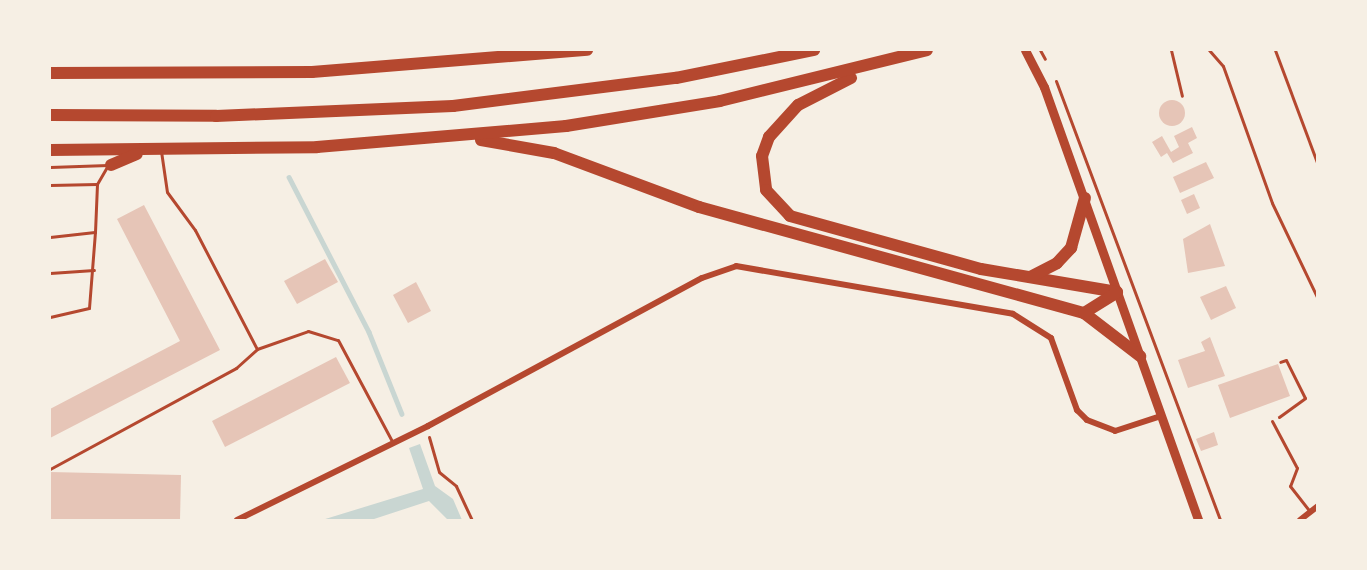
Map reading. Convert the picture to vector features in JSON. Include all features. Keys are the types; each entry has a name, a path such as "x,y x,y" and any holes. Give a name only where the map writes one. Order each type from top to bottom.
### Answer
{"highway":[{"path":"50,73 312,72 587,50"},
{"path":"50,115 238,116 453,106 654,81 814,50"},
{"path":"50,150 161,151 462,138 720,101 882,63 927,50"},
{"path":"882,63 816,93 783,118 762,156 766,190 790,216 807,224 1029,278 1117,292"},
{"path":"462,138 554,153 699,207 1084,314 1140,356"},
{"path":"111,165 144,151"},
{"path":"1029,278 1057,263 1071,248 1085,198"},
{"path":"1084,314 1117,292"}],"main road":[{"path":"1024,50 1085,198 1198,520"}],"street":[{"path":"237,520 428,426 702,278 736,266 1013,314 1051,338 1077,410 1087,420 1115,431 1161,416"},
{"path":"1300,520 1317,506"}],"lane":[{"path":"1209,50 1223,66 1272,203 1317,299"},
{"path":"161,151 167,192 195,230 256,350"},
{"path":"50,167 111,165"},
{"path":"50,317 89,308 94,270 97,184 100,172 111,165"},
{"path":"50,185 97,184"},
{"path":"50,237 95,232"},
{"path":"50,273 94,270"},
{"path":"50,469 236,368 256,350 308,332 338,340 393,443"},
{"path":"1272,421 1297,468 1290,486 1310,512"}],"path":[{"path":"1040,50 1049,66"},
{"path":"1171,50 1182,96"},
{"path":"1275,50 1317,165"},
{"path":"1053,75 1220,520"},
{"path":"1272,421 1305,398 1286,360 1280,362"},
{"path":"428,426 439,472 456,486 472,520"}],"shaded area":[{"path":"420,444 435,486 453,499 462,520 448,520 429,501 371,520 322,520 423,489 409,448"}],"building":[{"path":"1172,100 1181,104 1185,113 1181,122 1172,126 1163,122 1159,113 1163,104"},
{"path":"1192,127 1197,138 1188,143 1193,153 1173,163 1167,153 1161,157 1152,142 1162,136 1171,152 1179,147 1174,136"},
{"path":"1206,162 1214,178 1180,193 1173,177"},
{"path":"1194,194 1200,208 1187,214 1181,200"},
{"path":"144,205 220,350 50,438 50,409 180,341 117,219"},
{"path":"1210,224 1225,266 1188,273 1183,239"},
{"path":"325,259 338,282 297,304 284,281"},
{"path":"416,282 431,311 408,323 393,295"},
{"path":"1226,286 1236,308 1211,320 1200,297"},
{"path":"1210,337 1225,376 1188,388 1178,360 1205,351 1201,342"},
{"path":"336,357 350,383 225,447 212,421"},
{"path":"1278,364 1290,396 1230,418 1218,385"},
{"path":"1214,432 1218,445 1201,451 1196,439"},
{"path":"50,472 181,475 180,520 50,520"}],"waterway":[{"path":"289,177 369,332 402,414"}]}
